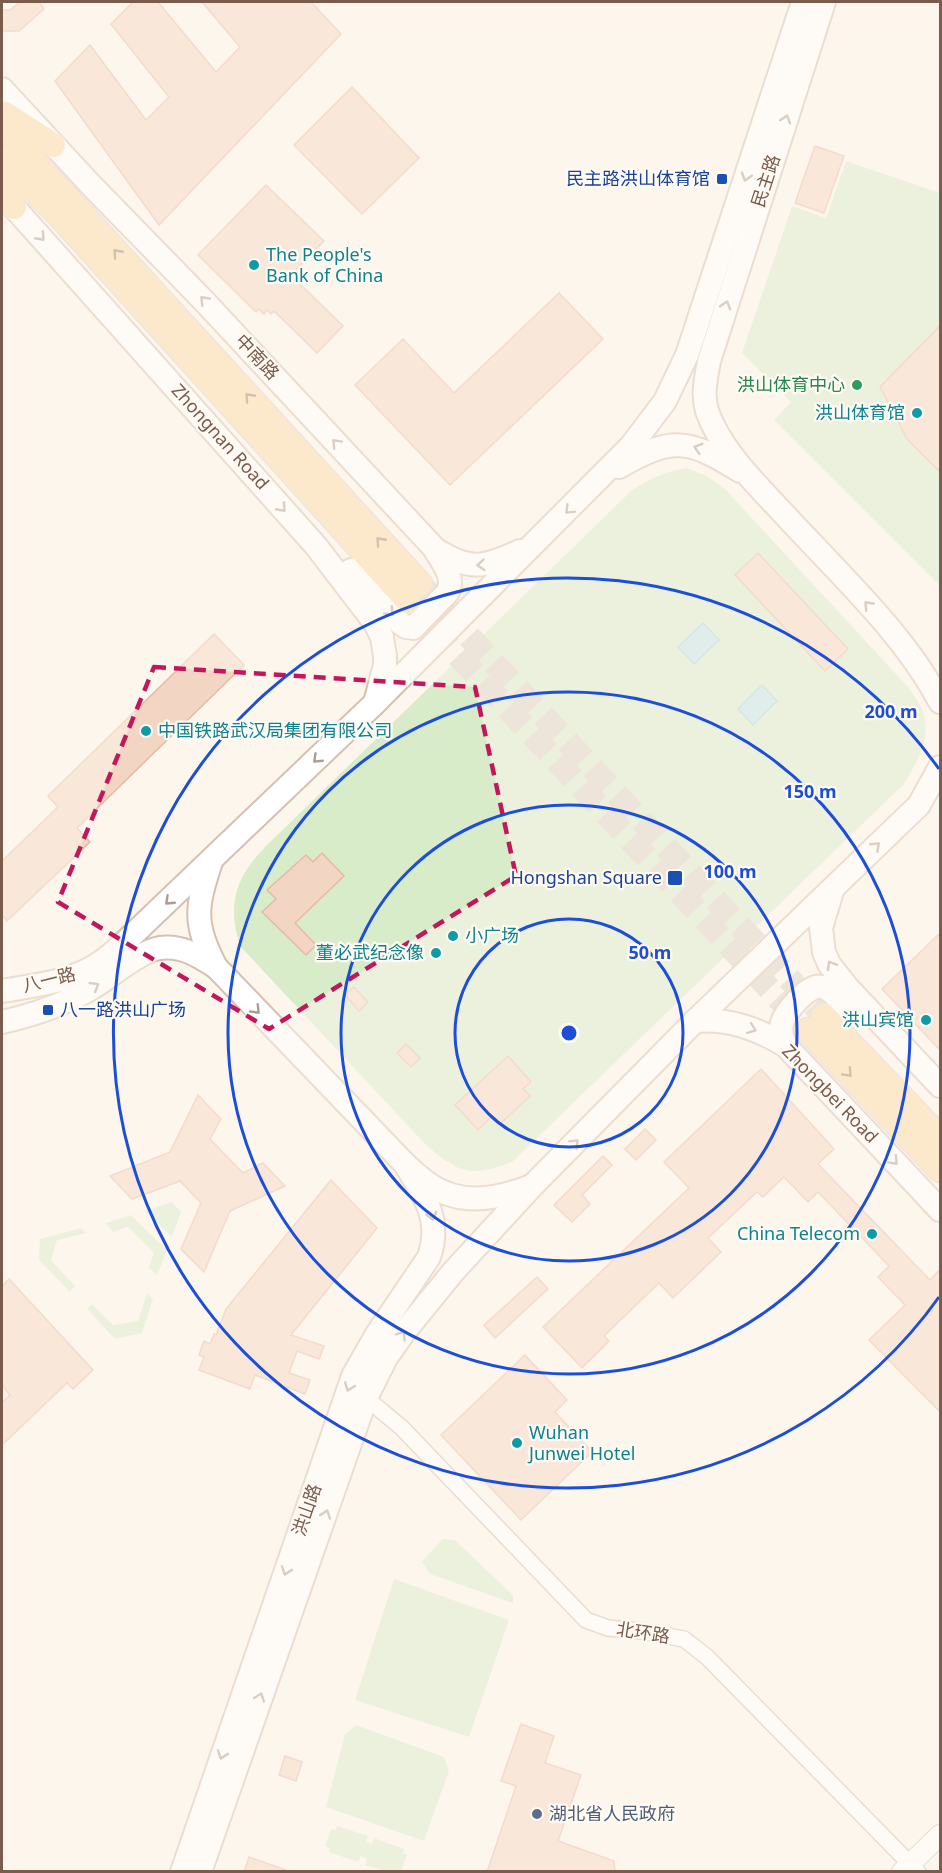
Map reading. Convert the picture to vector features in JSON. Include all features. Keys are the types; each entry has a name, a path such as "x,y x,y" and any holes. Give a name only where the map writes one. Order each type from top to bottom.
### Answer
{"main road":[{"name":"民主路","path":"698,358 803,2"},
{"name":"民主路","path":"698,358 824,2"},
{"name":"中南路","path":"2,89 435,549 462,564 484,566 535,544"},
{"path":"2,112 53,145"},
{"name":"Zhongnan Road","path":"2,122 414,592 52,208 2,159"},
{"path":"2,159 8,200"},
{"name":"Zhongnan Road","path":"8,200 316,546 375,622 382,637 385,665 374,704"},
{"path":"603,476 631,446 698,358"},
{"path":"698,358 706,407 722,439 749,477 900,640 940,677"},
{"path":"603,476 639,455 657,448 686,445 706,450 749,477"},
{"name":"八一路","path":"2,991 70,977 101,962 123,944 374,704 603,476"},
{"path":"316,546 336,554 400,623 411,628 417,626 451,587 449,574 435,549"},
{"path":"900,640 940,702"},
{"path":"918,805 940,767"},
{"path":"918,805 940,786"},
{"name":"洪山路","path":"200,1872 366,1398 392,1349 453,1272 534,1185 695,1021 918,805"},
{"path":"211,860 201,896 198,918 202,939 216,967"},
{"path":"834,887 821,928 824,952 834,971 940,1086"},
{"path":"2,1022 48,1010 69,1001 149,951 159,948 186,951 216,967 405,1164 430,1185 444,1192 483,1200 506,1196 534,1185"},
{"path":"786,1046 782,1036 783,1021 792,1006 816,986 832,992 861,1025 890,1032"},
{"name":"Zhongbei Road","path":"695,1021 719,1020 739,1024 786,1046 940,1210"},
{"name":"Zhongbei Road","path":"940,1138 816,1023 940,1170"},
{"name":"洪山路","path":"182,1872 354,1376 377,1334 429,1257 434,1228 431,1210 405,1164"}],"street":[{"name":"北环路","path":"366,1398 402,1428 586,1620 608,1628 684,1639 708,1657 910,1869"},
{"path":"910,1869 940,1835"}],"highlighted area":[{"path":"154,667 475,687 516,876 269,1029 58,902"}],"green space":[{"name":"洪山体育中心","path":"846,161 940,193 940,586 774,420 791,402 742,353 792,206 826,218"},
{"name":"Hongshan Square","path":"686,468 705,475 725,489 909,688 921,706 925,719 925,739 904,784 512,1162 486,1170 466,1170 447,1162 426,1145 240,946 234,917 236,892 247,869 266,846 631,491 657,476"},
{"path":"172,1202 181,1212 172,1237 145,1211"},
{"path":"131,1215 167,1250 157,1275 149,1267 154,1253 128,1227 113,1232 105,1223"},
{"path":"81,1228 86,1233 57,1240 51,1260 75,1286 70,1292 39,1260 40,1239"},
{"path":"147,1293 153,1299 142,1333 115,1339 87,1309 92,1304 113,1325 138,1321"},
{"path":"442,1539 455,1540 513,1595 513,1603 430,1574 422,1562"},
{"path":"394,1579 509,1620 469,1737 355,1700"},
{"path":"356,1725 444,1757 449,1771 424,1841 326,1807 345,1734"},
{"path":"337,1826 368,1836 366,1842 372,1844 374,1838 404,1849 403,1853 407,1855 401,1871 384,1871 365,1865 367,1859 361,1856 358,1862 329,1852 330,1848 325,1846 331,1829 336,1830"}],"water":[{"path":"703,623 719,640 694,664 678,647"},
{"path":"762,685 777,701 753,725 738,709"}],"building":[{"path":"20,2 39,2 44,9 19,31 2,31 2,10 10,10"},
{"path":"133,2 158,2 216,72 240,47 202,2 311,2 341,34 159,225 55,81 90,45 146,120 169,97 111,24"},
{"path":"352,87 419,158 362,214 294,145"},
{"path":"815,146 844,156 824,213 795,203"},
{"name":"The People's Bank of China","path":"266,185 324,241 291,275 343,326 317,353 274,311 271,314 267,310 264,314 259,309 256,312 198,255"},
{"path":"559,293 603,339 450,485 355,385 403,339 454,393"},
{"name":"洪山体育馆","path":"940,326 940,472 907,439 880,387"},
{"path":"758,553 848,649 825,671 735,575"},
{"name":"中国铁路武汉局集团有限公司","path":"214,634 244,665 77,828 90,842 7,921 2,915 2,861 58,807 48,796"},
{"path":"322,853 344,876 295,923 316,945 306,955 262,912 276,899 267,890 306,855 313,862"},
{"name":"洪山宾馆","path":"940,933 940,1050 882,989"},
{"path":"354,987 368,1002 359,1011 345,995"},
{"path":"406,1044 420,1058 411,1067 397,1053"},
{"path":"508,1056 531,1082 523,1089 530,1096 499,1125 491,1117 478,1130 455,1105"},
{"path":"761,1069 834,1149 818,1164 930,1280 940,1269 940,1412 869,1340 905,1305 878,1277 889,1266 818,1192 808,1202 784,1177 763,1197 757,1192 708,1238 721,1252 673,1298 659,1283 604,1336 609,1341 582,1368 543,1327 689,1188 664,1162"},
{"path":"198,1095 221,1119 210,1139 243,1173 263,1163 285,1186 230,1211 204,1272 181,1249 201,1203 180,1181 132,1199 110,1176 170,1152"},
{"path":"645,1129 656,1140 636,1160 625,1149"},
{"path":"603,1156 612,1165 582,1195 590,1204 572,1222 554,1205"},
{"path":"331,1180 377,1228 291,1335 324,1346 319,1359 297,1351 289,1373 310,1380 305,1394 255,1375 250,1389 199,1370 204,1357 199,1355 204,1341 210,1344 226,1309"},
{"path":"537,1277 548,1289 495,1338 484,1325"},
{"path":"9,1279 93,1370 73,1389 67,1383 2,1445 2,1403 10,1395 2,1385 2,1286"},
{"name":"Wuhan Junwei Hotel","path":"525,1355 567,1400 555,1412 592,1452 521,1520 441,1435"},
{"name":"湖北省人民政府","path":"521,1724 554,1736 545,1763 581,1775 558,1841 614,1861 615,1872 487,1872 516,1786 501,1781"},
{"path":"285,1756 302,1762 296,1781 279,1775"},
{"path":"249,1857 286,1870 286,1872 244,1872"}],"tunnel":[{"path":"420,584 824,1016"},
{"path":"409,603 808,1030"}],"place":[{"name":"民主路洪山体育馆","path":"722,179"},
{"name":"The People's Bank of China","path":"254,265"},
{"name":"洪山体育中心","path":"857,385"},
{"name":"洪山体育馆","path":"917,413"},
{"name":"中国铁路武汉局集团有限公司","path":"146,731"},
{"name":"Hongshan Square","path":"675,878"},
{"name":"小广场","path":"453,936"},
{"name":"董必武纪念像","path":"436,953"},
{"name":"八一路洪山广场","path":"48,1010"},
{"name":"洪山宾馆","path":"926,1020"},
{"name":"China Telecom","path":"872,1234"},
{"name":"Wuhan Junwei Hotel","path":"517,1443"},
{"name":"湖北省人民政府","path":"537,1814"}]}
